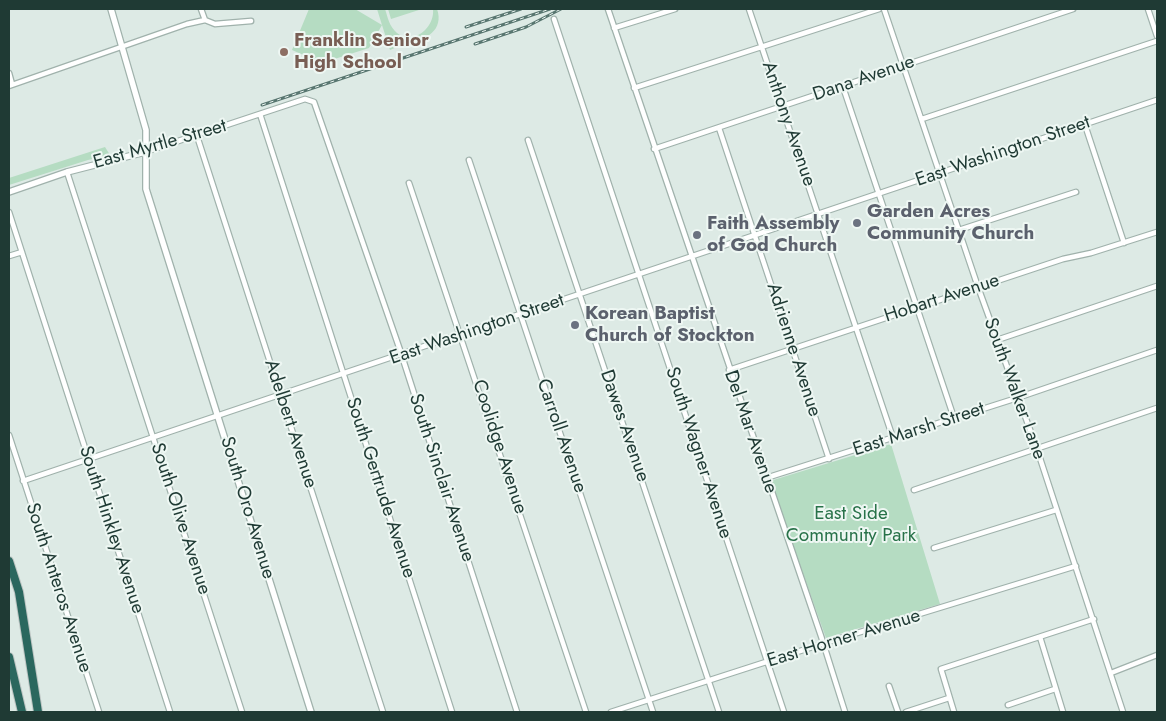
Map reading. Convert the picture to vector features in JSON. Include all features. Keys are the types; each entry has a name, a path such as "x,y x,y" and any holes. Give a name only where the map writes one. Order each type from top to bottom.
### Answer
{"highway":[{"path":"9,561 17,581 38,712"},
{"path":"9,657 22,712"}],"street":[{"name":"South Oro Avenue","path":"111,9 146,130 146,189 311,712"},
{"path":"201,9 205,20"},
{"name":"Del Mar Avenue","path":"608,9 845,712"},
{"path":"614,28 675,9"},
{"name":"Anthony Avenue","path":"749,9 893,438"},
{"path":"634,88 879,9"},
{"name":"South Walker Lane","path":"884,9 978,287 1037,449 1123,712"},
{"name":"Dana Avenue","path":"654,149 1073,9"},
{"path":"1148,9 1157,36"},
{"name":"South Wagner Avenue","path":"554,19 784,712"},
{"path":"9,73 10,85 181,26 205,20 216,24 251,21"},
{"path":"922,119 1157,41"},
{"path":"843,87 954,418"},
{"name":"East Myrtle Street","path":"9,192 67,172 145,152 196,136 305,99 312,100"},
{"name":"South Sinclair Avenue","path":"312,100 316,105 401,355 517,712"},
{"name":"East Washington Street","path":"23,481 281,396 1157,100"},
{"name":"South Gertrude Avenue","path":"260,114 452,712"},
{"path":"1086,125 1124,242"},
{"name":"Adrienne Avenue","path":"719,128 829,459"},
{"name":"Adelbert Avenue","path":"196,136 383,712"},
{"name":"Dawes Avenue","path":"528,140 719,712"},
{"name":"Carroll Avenue","path":"468,160 653,712"},
{"name":"South Olive Avenue","path":"67,172 242,712"},
{"name":"Coolidge Avenue","path":"410,183 586,712"},
{"path":"959,230 1076,192"},
{"name":"South Hinkley Avenue","path":"9,212 170,712"},
{"name":"Hobart Avenue","path":"729,370 1063,259 1157,232"},
{"path":"9,256 22,252"},
{"path":"997,340 1157,286"},
{"name":"East Marsh Street","path":"766,478 1017,398 1157,350"},
{"path":"914,490 1157,408"},
{"name":"South Anteros Avenue","path":"9,435 99,712"},
{"path":"934,548 1056,510"},
{"name":"East Horner Avenue","path":"611,712 1076,566"},
{"path":"954,712 941,669 1094,620"},
{"path":"1040,637 1063,712"},
{"path":"1111,673 1157,656"},
{"path":"890,686 898,712"},
{"path":"1008,705 1055,689"},
{"path":"906,712 949,698"}],"green space":[{"path":"309,9 355,9 382,25 369,48 322,63 292,50"},
{"path":"377,9 385,9 390,25 397,33 410,37 422,33 427,28 433,16 433,9 437,9 439,18 433,32 427,36 412,42 395,40 397,47 390,50"},
{"path":"388,9 422,9 391,19"},
{"path":"105,147 110,155 9,185 9,178"},
{"name":"East Side Community Park","path":"891,444 940,604 826,638 770,481"}],"railway":[{"path":"466,27 521,9"},
{"path":"262,105 550,9"},
{"path":"475,44 526,27 561,9"}],"place":[{"name":"Franklin Senior High School","path":"284,52"},
{"name":"Garden Acres Community Church","path":"857,223"},
{"name":"Faith Assembly of God Church","path":"697,235"},
{"name":"Korean Baptist Church of Stockton","path":"575,325"}]}
